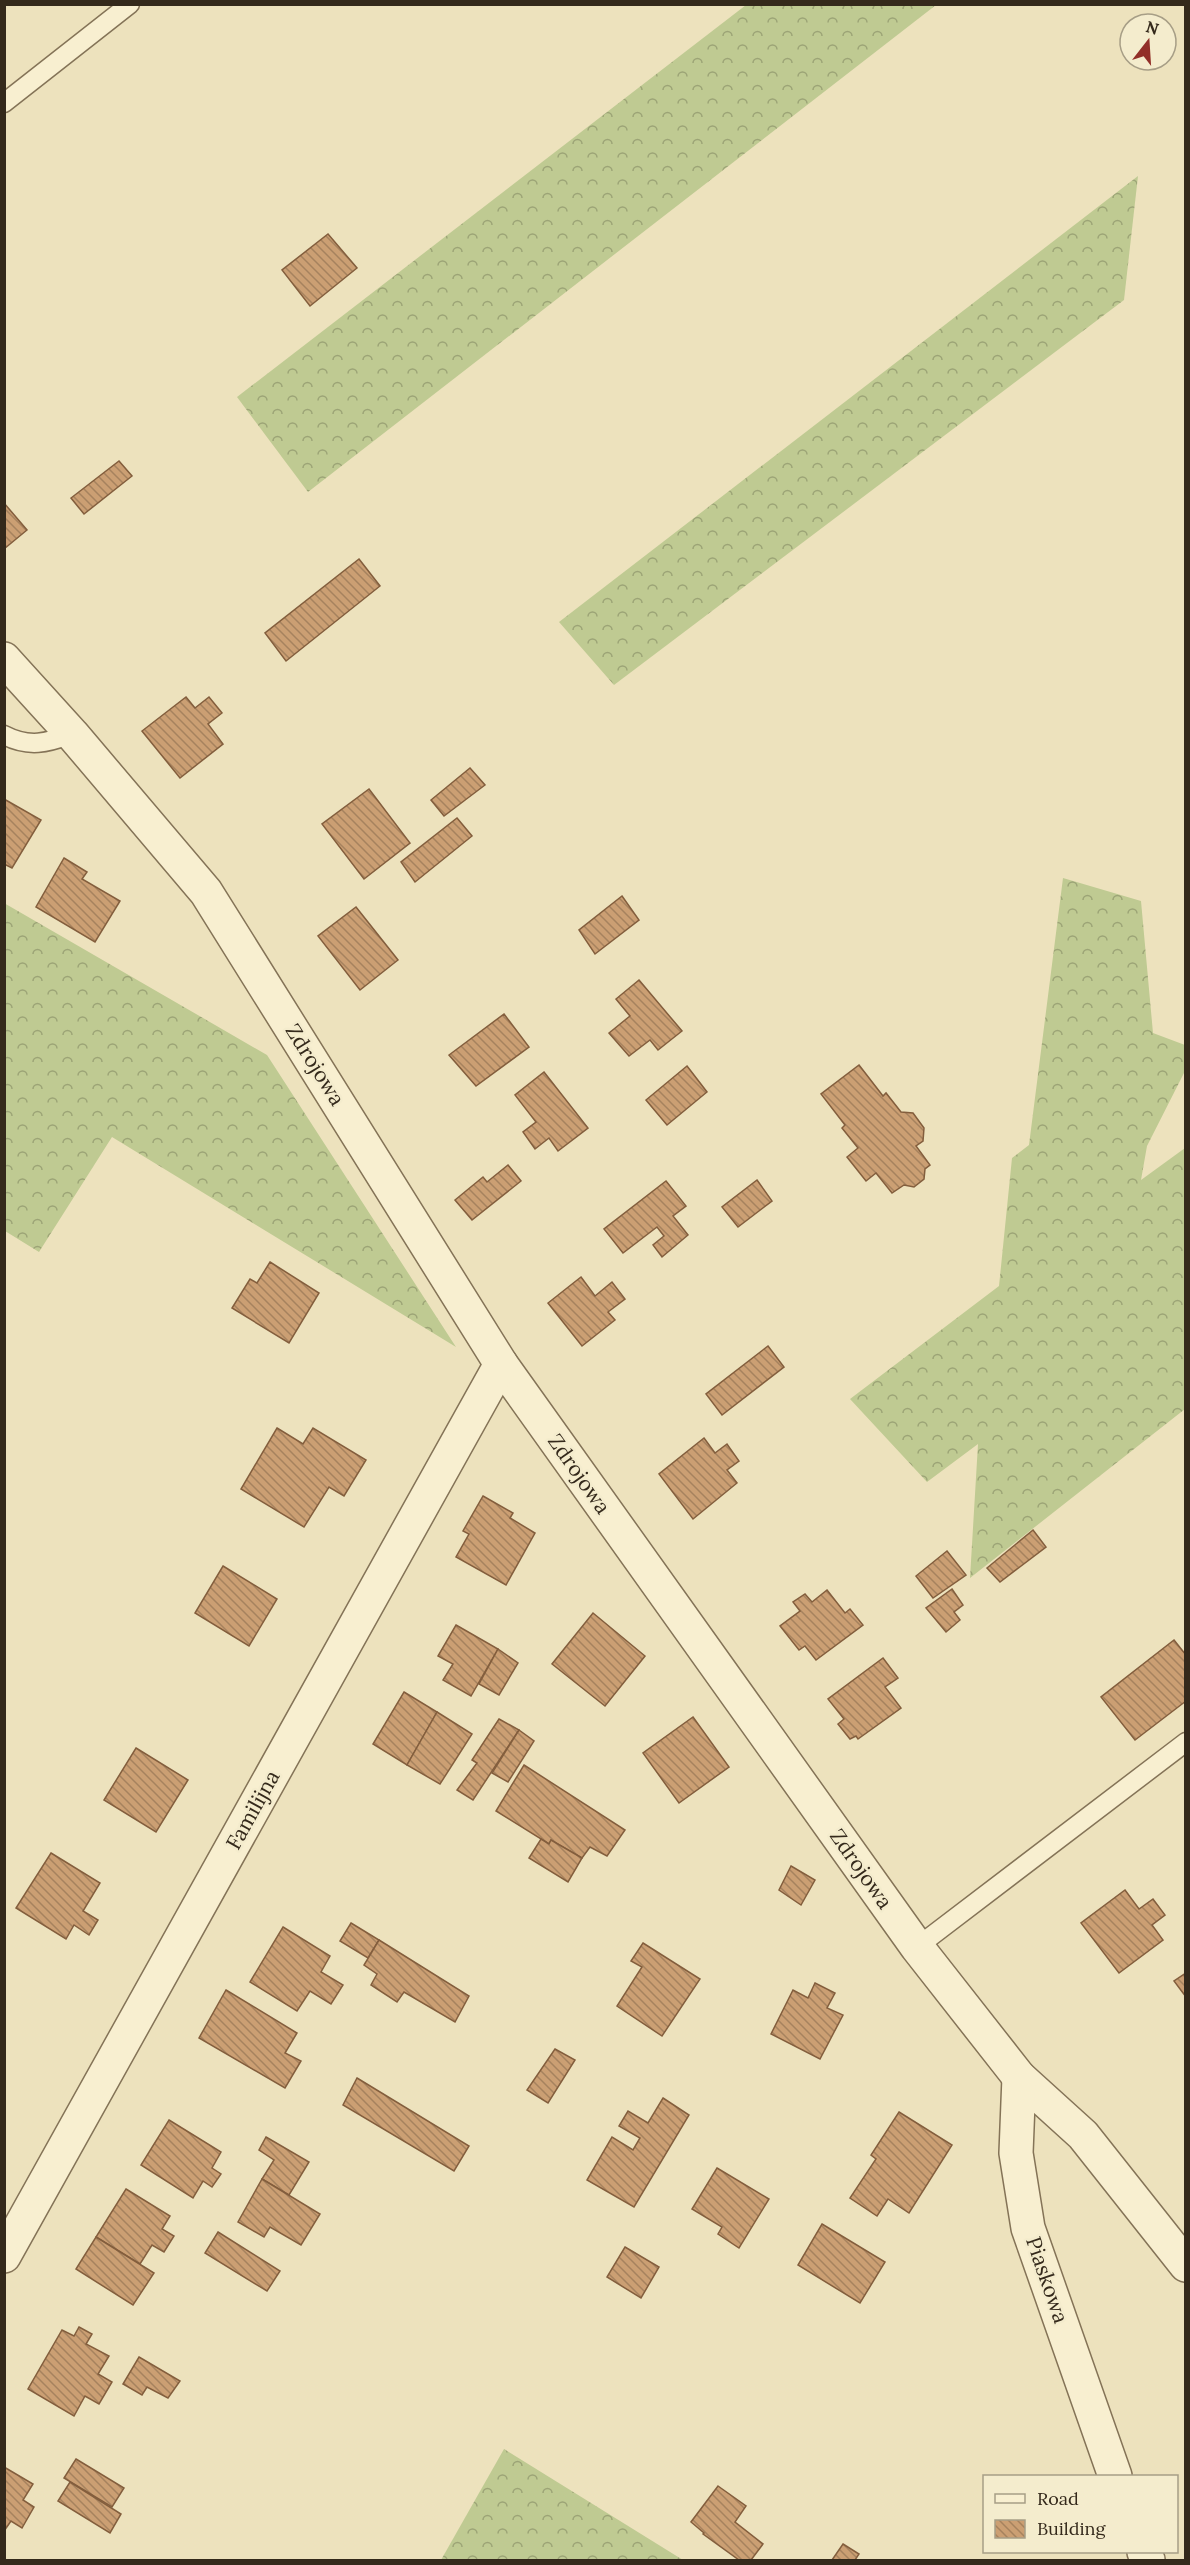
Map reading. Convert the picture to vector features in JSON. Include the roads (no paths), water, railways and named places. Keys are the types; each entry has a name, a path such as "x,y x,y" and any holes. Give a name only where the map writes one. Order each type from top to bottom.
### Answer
{"street":[{"name":"Zdrojowa","path":"4,659 206,892 501,1364 917,1947 1019,2077 1083,2135 1185,2265"},
{"name":"Familijna","path":"4,2256 501,1364"},
{"name":"Piaskowa","path":"1019,2077 1016,2153 1028,2228 1115,2475"}],"lane":[{"path":"4,103 130,4"},
{"path":"4,735 20,743 48,742 72,735"},
{"path":"917,1947 1185,1742"}]}
